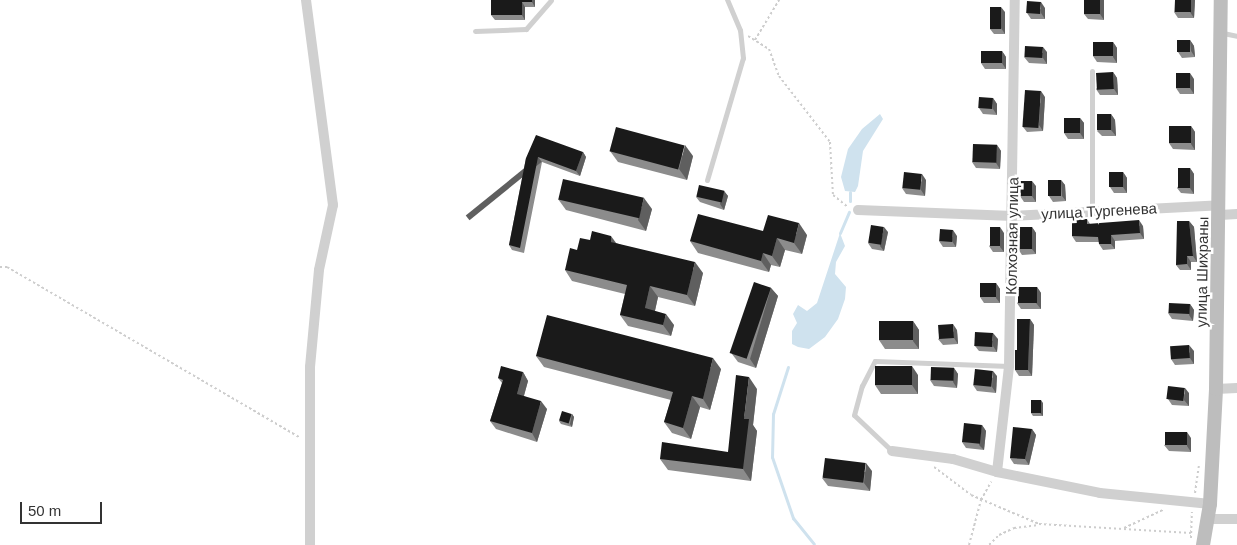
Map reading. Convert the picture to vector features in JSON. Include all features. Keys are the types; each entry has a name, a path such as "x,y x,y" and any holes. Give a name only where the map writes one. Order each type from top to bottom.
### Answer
{"street":[{"path":"306,0 333,204 320,270 311,358 310,545"},
{"name":"Колхозная улица","path":"997,472 1009,366 1013,216 1015,0"},
{"name":"улица Шихраны","path":"1206,532 1210,504 1216,389 1220,210 1221,0"},
{"name":"улица Тургенева","path":"858,210 1013,216 1092,212 1220,210 1237,214"},
{"path":"1216,389 1237,388"},
{"path":"892,451 954,459 997,472 1100,493 1210,504"},
{"path":"1206,532 1237,519"}],"lane":[{"path":"475,31 526,29 551,0"},
{"path":"707,180 743,58 740,30 727,0"},
{"path":"1220,33 1237,36"},
{"path":"1092,70 1092,212"},
{"path":"892,451 854,415 862,386 875,361 1009,366"}],"path":[{"path":"755,40 779,0"},
{"path":"740,30 769,49 779,76 830,142 833,195 845,206 858,210"},
{"path":"0,267 8,267 310,443"},
{"path":"932,466 980,500 1039,524"},
{"path":"969,545 980,500 997,472"},
{"path":"1122,529 1182,501"},
{"path":"989,545 999,535 1014,528 1039,524 1206,532"}],"water":[{"path":"880,114 883,119 863,151 858,186 855,192 845,191 841,177 848,149 862,129"},
{"path":"840,233 845,246 836,262 835,274 846,287 845,299 838,319 825,337 809,349 798,347 792,344 792,331 797,323 793,314 798,305 807,311 817,303"}],"building":[{"path":"491,0 532,0 532,2 522,2 522,15 491,15"},
{"path":"1084,0 1100,0 1100,14 1084,14"},
{"path":"1175,0 1191,0 1191,12 1175,12"},
{"path":"1027,1 1041,2 1040,14 1026,13"},
{"path":"990,7 1001,7 1001,29 990,29"},
{"path":"1177,40 1190,40 1190,52 1177,52"},
{"path":"1093,42 1113,42 1113,56 1093,56"},
{"path":"1025,46 1043,47 1042,58 1024,57"},
{"path":"981,51 1002,51 1002,63 981,63"},
{"path":"1113,72 1114,89 1097,90 1096,73"},
{"path":"1176,73 1190,73 1190,88 1176,88"},
{"path":"1025,90 1041,91 1038,128 1022,127"},
{"path":"979,97 993,98 992,109 978,108"},
{"path":"1097,114 1111,114 1111,130 1097,130"},
{"path":"1064,118 1080,118 1080,133 1064,133"},
{"path":"1169,126 1191,126 1191,143 1169,143"},
{"path":"616,127 685,145 678,170 610,151"},
{"path":"536,135 583,152 576,171 538,157 520,248 509,245 526,158"},
{"path":"973,144 997,145 996,163 972,162"},
{"path":"1178,168 1190,168 1190,188 1178,188"},
{"path":"904,172 922,174 920,190 902,188"},
{"path":"1109,172 1123,172 1123,187 1109,187"},
{"path":"563,179 644,198 639,218 558,199"},
{"path":"1048,180 1061,180 1061,196 1048,196"},
{"path":"1020,181 1032,181 1032,196 1020,196"},
{"path":"699,185 724,191 722,203 696,197"},
{"path":"698,214 763,231 768,215 799,223 794,243 777,238 772,256 763,253 761,261 690,241"},
{"path":"1072,219 1087,219 1087,224 1139,220 1140,233 1111,235 1111,244 1099,244 1098,237 1072,236"},
{"path":"1177,221 1189,221 1193,256 1187,256 1187,264 1176,265"},
{"path":"871,225 884,227 881,245 868,243"},
{"path":"990,227 1000,227 1000,246 990,246"},
{"path":"1018,227 1032,227 1032,249 1018,249"},
{"path":"940,229 953,230 952,242 939,241"},
{"path":"592,231 611,236 611,242 695,262 687,295 650,286 645,308 666,314 663,325 620,315 627,285 565,270 570,248 577,250 580,238 590,240"},
{"path":"754,282 771,288 747,359 730,353"},
{"path":"980,283 996,283 996,297 980,297"},
{"path":"1018,287 1037,287 1037,303 1018,303"},
{"path":"1169,303 1190,304 1189,314 1168,313"},
{"path":"547,315 713,358 703,399 692,396 683,428 664,422 673,392 536,356"},
{"path":"1017,319 1030,319 1028,370 1015,370"},
{"path":"879,321 913,321 913,340 879,340"},
{"path":"953,324 954,338 939,339 938,325"},
{"path":"975,332 993,333 992,347 974,346"},
{"path":"1189,345 1190,358 1171,359 1170,346"},
{"path":"501,366 523,372 517,394 541,401 532,433 490,421 503,380 498,378"},
{"path":"875,366 912,366 912,385 875,385"},
{"path":"931,367 954,368 954,381 931,380"},
{"path":"975,369 993,371 991,387 973,385"},
{"path":"736,375 749,377 744,419 749,419 743,469 660,459 662,442 728,452"},
{"path":"1168,386 1185,388 1183,401 1166,399"},
{"path":"1031,400 1041,400 1041,413 1031,413"},
{"path":"562,411 572,414 569,423 559,421"},
{"path":"964,423 982,425 980,444 962,442"},
{"path":"1013,427 1032,429 1025,459 1010,458"},
{"path":"1165,432 1187,432 1187,445 1165,445"},
{"path":"825,458 866,463 863,483 823,478"}],"waterway":[{"path":"850,192 850,201"},
{"path":"840,233 849,212"},
{"path":"788,367 773,414 772,457 793,518 814,544"}]}
